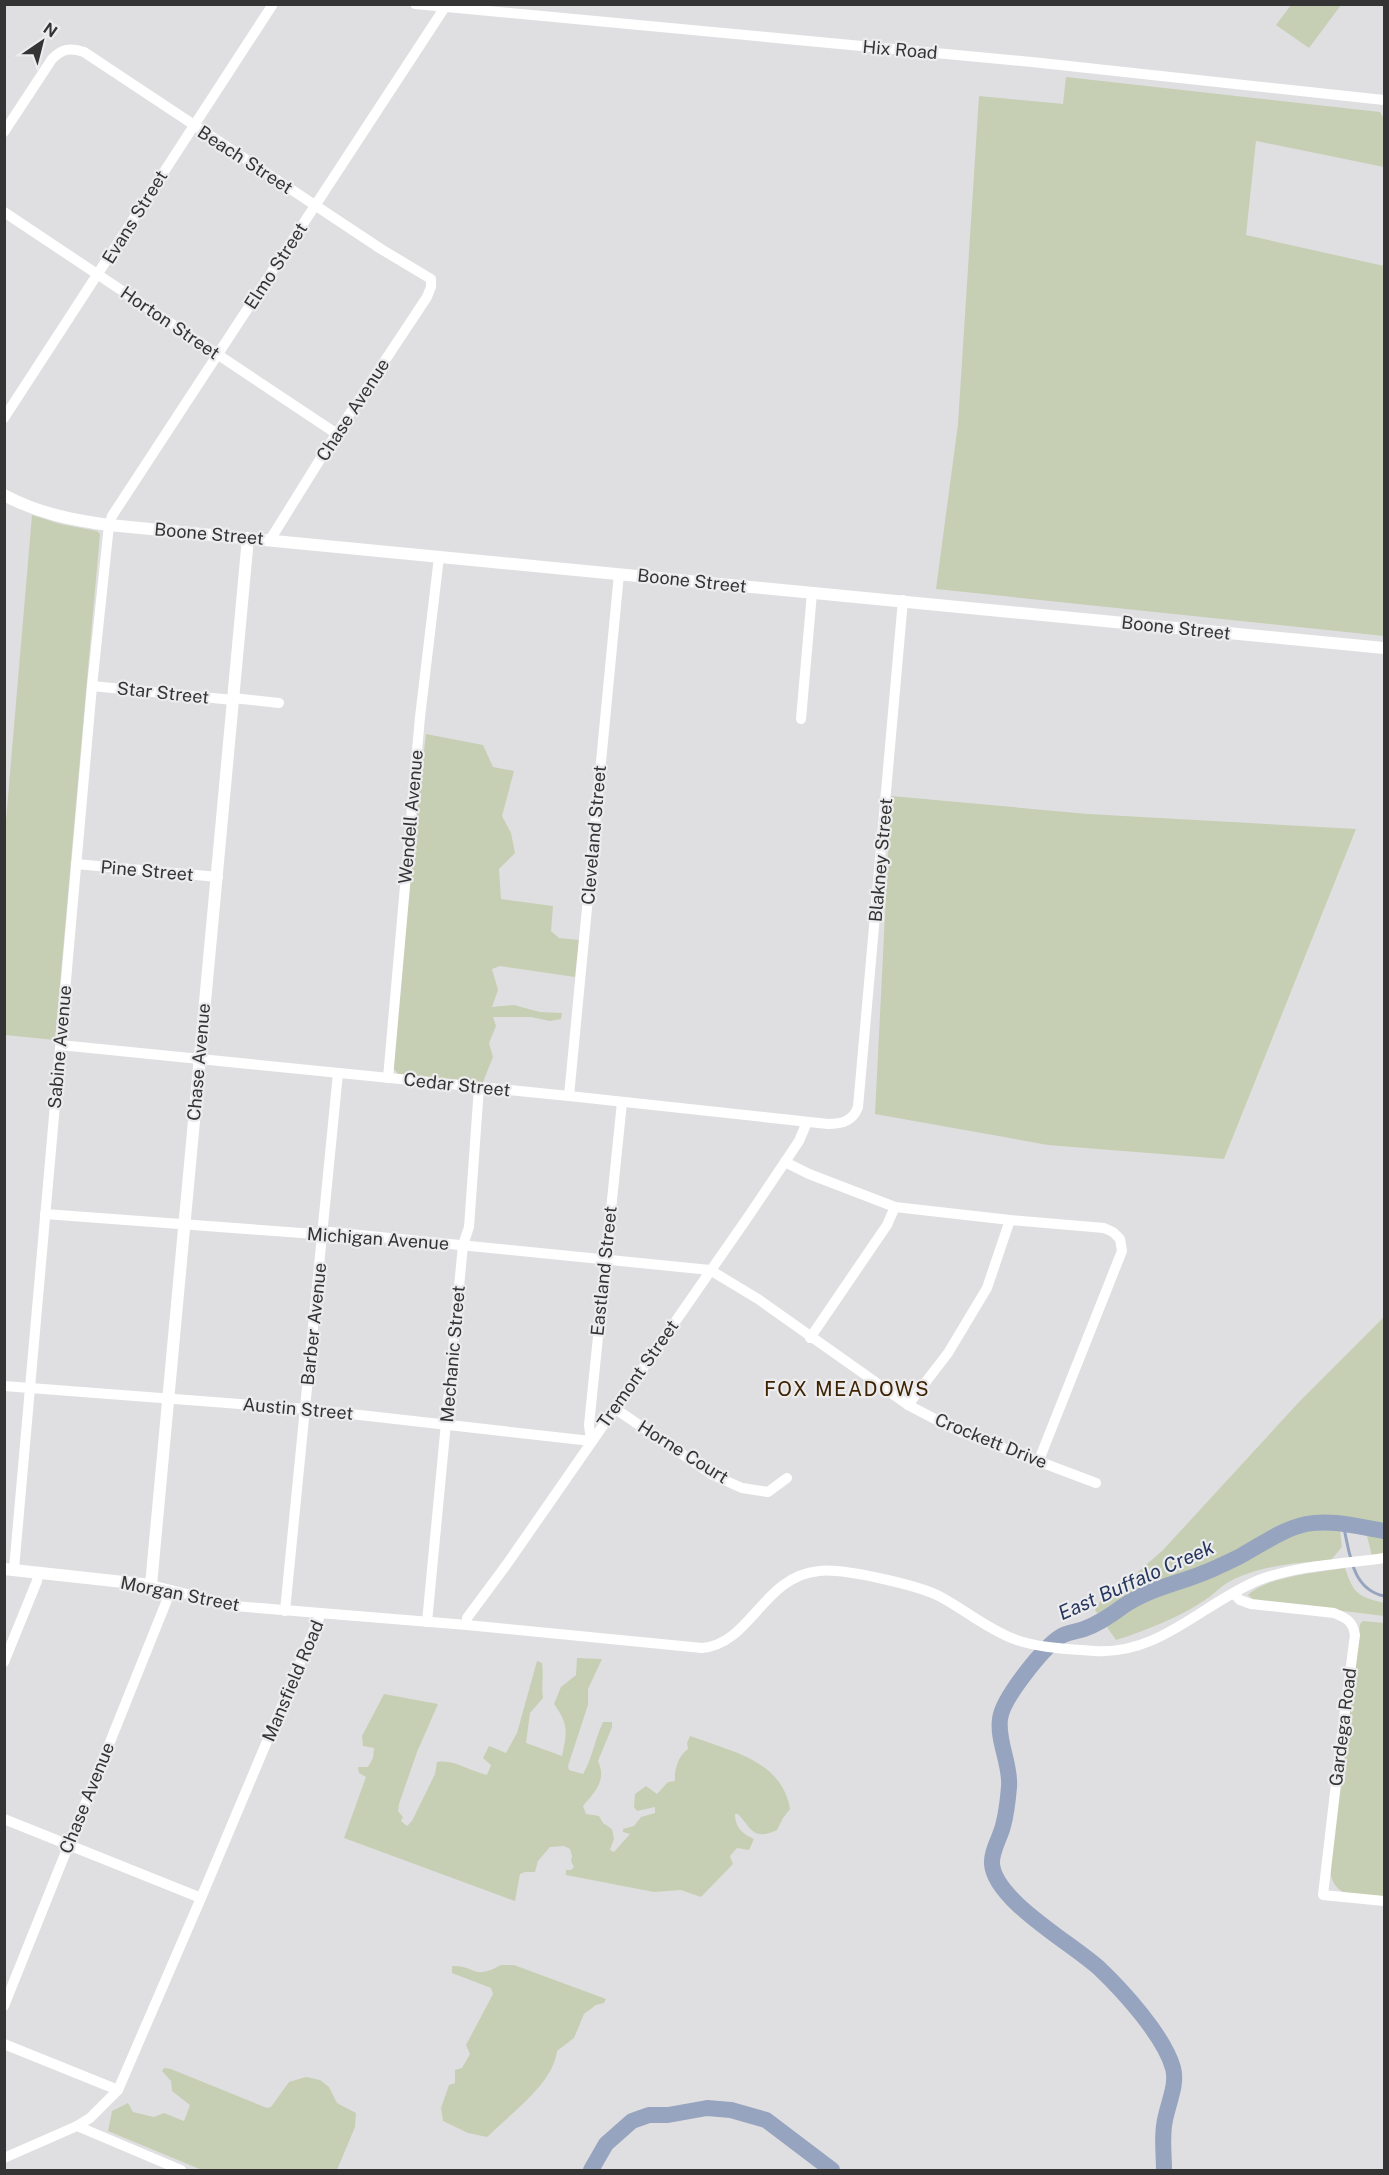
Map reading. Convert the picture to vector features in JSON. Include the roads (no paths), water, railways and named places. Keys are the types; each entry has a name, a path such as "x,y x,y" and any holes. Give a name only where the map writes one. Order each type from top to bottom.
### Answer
{"street":[{"name":"Evans Street","path":"4,418 273,4"},
{"name":"Hix Road","path":"415,4 500,8 1384,99"},
{"name":"Elmo Street","path":"109,525 112,516 445,7"},
{"name":"Beach Street","path":"4,132 58,53 75,49 84,52 193,126 431,279"},
{"name":"Horton Street","path":"4,212 337,434"},
{"name":"Chase Avenue","path":"270,540 427,297 431,279"},
{"name":"Boone Street","path":"4,495 48,513 109,525 1384,648"},
{"name":"Sabine Avenue","path":"9,1569 30,1388 92,686 109,525"},
{"name":"Chase Avenue","path":"151,1585 248,538"},
{"name":"Wendell Avenue","path":"388,1078 420,717 439,556"},
{"name":"Cleveland Street","path":"569,1096 619,574"},
{"path":"801,719 812,593"},
{"name":"Blakney Street","path":"852,1118 858,1107 903,600"},
{"name":"Star Street","path":"92,686 279,703"},
{"name":"Pine Street","path":"76,864 218,877"},
{"name":"Cedar Street","path":"60,1045 807,1122 837,1124 852,1118"},
{"name":"Barber Avenue","path":"285,1611 338,1072"},
{"name":"Mechanic Street","path":"427,1622 463,1245 469,1227 479,1087"},
{"name":"Eastland Street","path":"591,1441 589,1425 622,1102"},
{"name":"Tremont Street","path":"467,1625 467,1618 507,1564 799,1141 807,1122"},
{"path":"784,1162 895,1207 1104,1228 1113,1232 1120,1239 1122,1251 1039,1460"},
{"path":"810,1338 887,1225 895,1207"},
{"name":"Michigan Avenue","path":"45,1214 315,1234 330,1232 710,1270"},
{"path":"908,1405 948,1353 987,1288 1010,1220"},
{"name":"Crockett Drive","path":"710,1270 758,1299 810,1338 908,1405 958,1431 1096,1483"},
{"name":"Austin Street","path":"4,1386 306,1409 591,1441"},
{"name":"Horne Court","path":"614,1408 713,1475 742,1488 768,1491 787,1478"},
{"path":"1234,1594 1259,1580 1281,1574 1384,1558"},
{"name":"Morgan Street","path":"9,1569 151,1585 234,1606 321,1613"},
{"name":"Mansfield Road","path":"4,2158 77,2126 97,2112 118,2090 321,1613 708,1648 733,1636 776,1591 798,1576 820,1570 839,1571 916,1588 944,1599 1001,1633 1032,1644 1096,1651 1120,1649 1155,1639 1186,1624 1234,1594"},
{"path":"4,1662 37,1581 38,1573"},
{"name":"Chase Avenue","path":"4,2006 171,1590"},
{"name":"Gardega Road","path":"1234,1594 1240,1600 1251,1604 1334,1613 1353,1624 1356,1635 1323,1895 1384,1901"},
{"path":"4,1819 201,1898"},
{"path":"4,2044 118,2090"},
{"path":"77,2126 181,2170"}],"waterway":[{"name":"East Buffalo Creek","path":"1164,2170 1164,2126 1174,2075 1161,2042 1142,2015 1100,1969 1020,1907 996,1878 992,1859 1002,1831 1009,1787 1000,1728 1002,1710 1024,1675 1060,1637 1099,1622 1133,1600 1202,1574 1298,1526 1336,1523 1384,1531"},
{"path":"1343,1524 1350,1558 1358,1578 1373,1592 1384,1596"},
{"name":"East Buffalo Creek","path":"591,2170 606,2144 632,2121 649,2115 668,2115 707,2108 731,2110 766,2120 832,2170"}],"district":[{"name":"FOX MEADOWS","path":"847,1389"}]}
